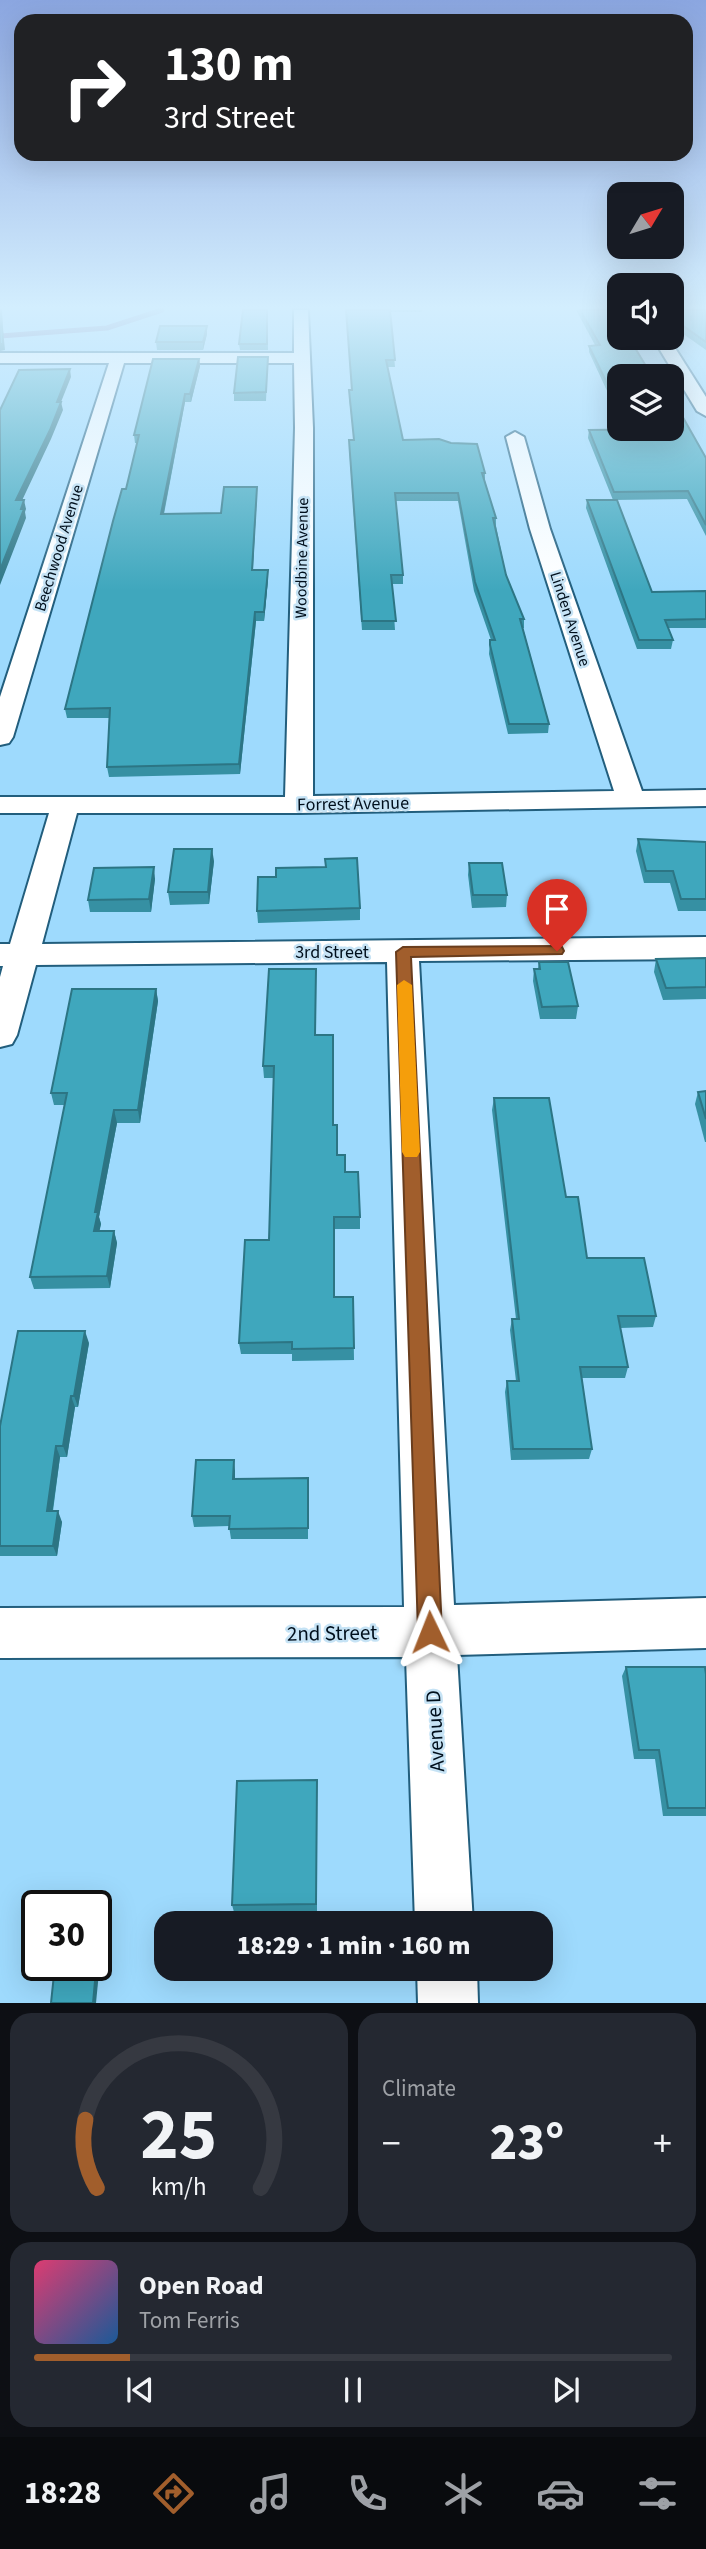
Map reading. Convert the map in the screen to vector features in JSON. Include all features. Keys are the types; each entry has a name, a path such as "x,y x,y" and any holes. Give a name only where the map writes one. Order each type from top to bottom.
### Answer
{"street":[{"name":"Beechwood Avenue","path":"0,737 104,403"},
{"name":"Woodbine Avenue","path":"299,805 303,403"},
{"name":"Linden Avenue","path":"515,437 537,518 631,800"},
{"name":"Forrest Avenue","path":"0,805 299,805 706,799"},
{"path":"0,1035 11,955 65,805"},
{"name":"3rd Street","path":"11,955 706,948"},
{"name":"Avenue D","path":"403,952 443,1911"},
{"name":"2nd Street","path":"0,1633 329,1634 706,1623"},
{"path":"447,1981 448,2003"}],"building":[{"path":"3,403 60,403 16,500 24,500 21,509 24,509 0,570 0,410"},
{"path":"142,403 183,403 161,514 221,513 224,487 257,487 252,570 268,570 264,612 255,612 239,764 107,767 110,708 65,709 113,521 122,489 126,489 139,435 134,435"},
{"path":"350,403 395,403 403,440 439,439 451,443 477,444 485,473 482,473 496,518 493,518 506,575 524,619 520,619 549,724 509,724 490,645 490,640 495,640 475,582 458,493 395,493 403,575 391,575 396,621 362,621 349,440 354,440"},
{"path":"684,419 706,458 706,525 688,491 614,492 589,430 607,430 607,441 684,441"},
{"path":"587,500 617,500 652,592 706,591 706,619 665,620 673,640 639,640"},
{"path":"638,839 706,842 706,899 681,899 673,871 646,871"},
{"path":"174,849 212,849 208,892 168,892"},
{"path":"357,858 360,908 257,911 258,877 276,877 276,868 326,867 325,859"},
{"path":"469,863 502,863 507,895 473,895"},
{"path":"154,867 149,899 88,900 94,868"},
{"path":"706,958 706,987 666,988 656,959"},
{"path":"539,962 568,962 578,1006 542,1007 534,969 540,969"},
{"path":"269,969 316,969 315,1035 333,1035 333,1125 337,1125 337,1155 345,1155 345,1172 358,1172 360,1217 334,1217 334,1297 353,1297 354,1348 292,1349 292,1342 239,1343 245,1240 269,1240 274,1066 263,1066"},
{"path":"72,989 156,989 138,1110 114,1110 95,1212 98,1212 94,1231 114,1231 107,1276 30,1277 67,1093 51,1093"},
{"path":"706,1091 706,1119 698,1092"},
{"path":"494,1098 549,1098 566,1197 578,1197 587,1258 644,1258 656,1316 618,1316 628,1367 580,1367 592,1449 513,1449 507,1381 519,1381 512,1319 519,1319"},
{"path":"18,1331 85,1331 63,1446 56,1446 47,1511 58,1511 53,1546 0,1546 0,1426"},
{"path":"196,1460 234,1460 233,1479 308,1478 308,1528 229,1529 230,1516 192,1516"},
{"path":"626,1667 705,1667 706,1808 668,1808 659,1750 639,1750"},
{"path":"317,1780 316,1904 232,1905 237,1781"},
{"path":"53,1981 95,1981 93,2003 51,2003"}],"slow traffic":[{"path":"404,985 411,1152"}],"route":[{"path":"430,1632 403,952 557,951"}]}
